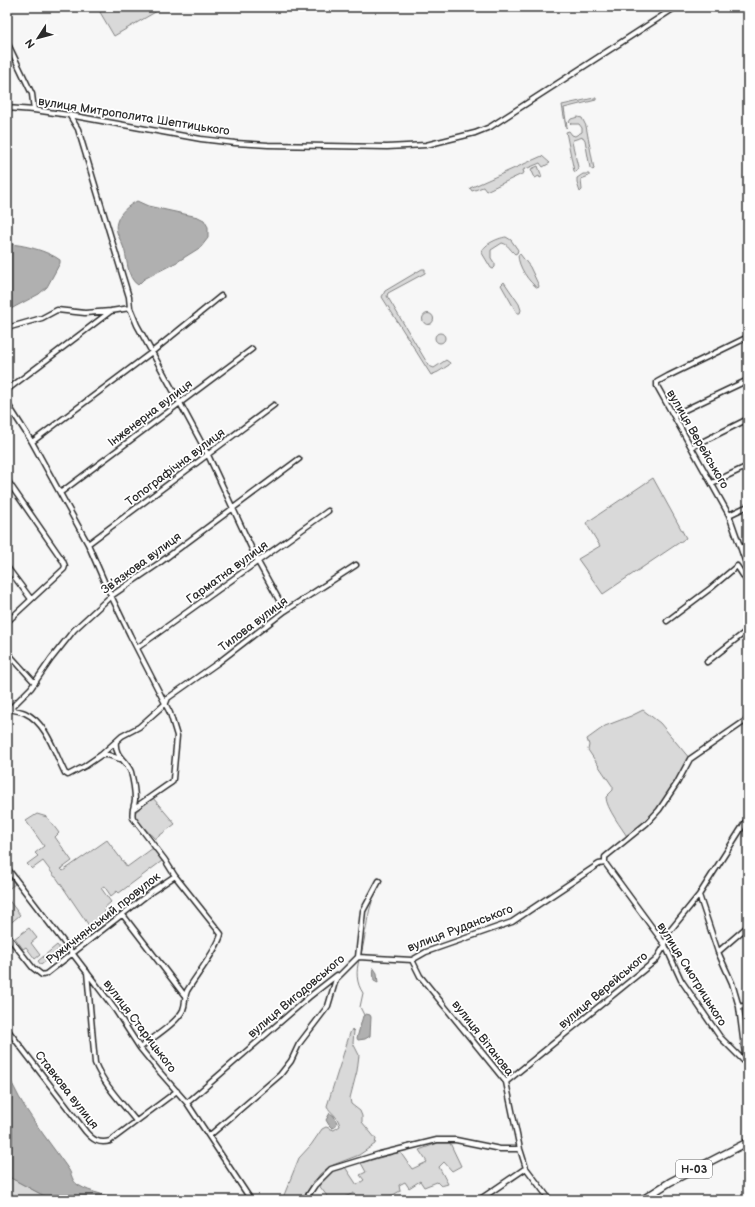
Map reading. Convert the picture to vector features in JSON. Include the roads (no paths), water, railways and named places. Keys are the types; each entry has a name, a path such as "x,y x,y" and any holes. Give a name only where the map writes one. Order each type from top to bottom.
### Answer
{"main road":[{"name":"Н-03","path":"642,1200 670,1182 748,1142"}],"street":[{"name":"вулиця Митрополита Шептицького","path":"7,108 69,115 170,135 235,143 336,147 426,145 475,133 490,127 676,7"},
{"path":"7,42 32,94 34,110"},
{"path":"69,115 78,129 129,297 130,308 137,325 208,455 258,562 285,611"},
{"path":"32,442 152,352 221,296"},
{"path":"7,328 42,318 57,310 85,313 130,308"},
{"path":"7,390 111,311"},
{"name":"вулиця Верейського","path":"748,338 657,382 657,386 729,515 748,569"},
{"name":"Інженерна вулиця","path":"60,493 252,349"},
{"path":"674,415 748,380"},
{"path":"7,403 32,442 88,544 111,596 170,713 177,736 173,780 133,809"},
{"name":"Топографічна вулиця","path":"88,544 274,405"},
{"path":"692,447 748,419"},
{"name":"Звʼязкова вулиця","path":"8,711 35,683 51,659 74,630 111,596 158,564 299,459"},
{"path":"712,483 748,466"},
{"path":"7,480 65,566 64,569 7,622"},
{"path":"729,515 748,506"},
{"name":"Гарматна вулиця","path":"137,648 328,511"},
{"path":"741,548 748,544"},
{"name":"Тилова вулиця","path":"8,711 25,713 30,716 44,730 65,773 68,775 73,773 101,755 122,736 139,727 166,703 168,698 219,662 285,611 356,565"},
{"path":"667,621 711,588 737,566 748,584"},
{"path":"7,567 31,599"},
{"path":"707,662 748,631"},
{"path":"7,652 35,683"},
{"path":"605,864 605,857 647,823 659,810 683,773 690,759 748,719"},
{"path":"116,742 116,750 131,772 135,794 132,814 133,818 165,860 175,876 221,934 185,996 185,1004 181,1014 176,1020 140,1048"},
{"path":"101,755 108,755 121,759"},
{"name":"вулиця Верейського","path":"506,1082 656,960 665,944 669,932 699,894 748,818"},
{"name":"вулиця Руданського","path":"358,957 412,960 426,952 512,922 599,864 605,864"},
{"name":"вулиця Смотрицького","path":"605,864 665,944 681,980 720,1038 746,1063"},
{"name":"вулиця Старицького","path":"7,868 116,1011 140,1048 187,1103 251,1200"},
{"name":"Ружичнянський провулок","path":"7,935 33,968 42,975 51,971 151,892 175,876"},
{"name":"вулиця Вигодовського","path":"187,1103 309,997 358,957 363,911 379,881"},
{"path":"699,894 718,952 732,983 739,1007 748,1074"},
{"path":"123,915 185,996"},
{"path":"718,952 748,926"},
{"path":"208,1136 280,1075 287,1067 299,1044 328,1006 336,979 358,957"},
{"name":"вулиця Вітанова","path":"412,960 420,976 506,1082 520,1149 526,1168 550,1200"},
{"path":"86,972 95,1063 98,1072 136,1121"},
{"path":"87,982 92,979"},
{"path":"330,981 333,981 334,985"},
{"path":"739,1007 748,1005"},
{"name":"Ставкова вулиця","path":"7,1029 52,1089 92,1138 98,1142 104,1143 110,1141 177,1091"},
{"path":"305,1200 315,1185 331,1169 380,1154 437,1140 456,1140 500,1149 520,1149"},
{"path":"479,1200 526,1168"}],"waterway":[{"path":"361,954 368,915 372,902"},
{"path":"359,960 357,977 363,993 360,1007 364,1015"},
{"path":"9,1198 13,1200"}]}
